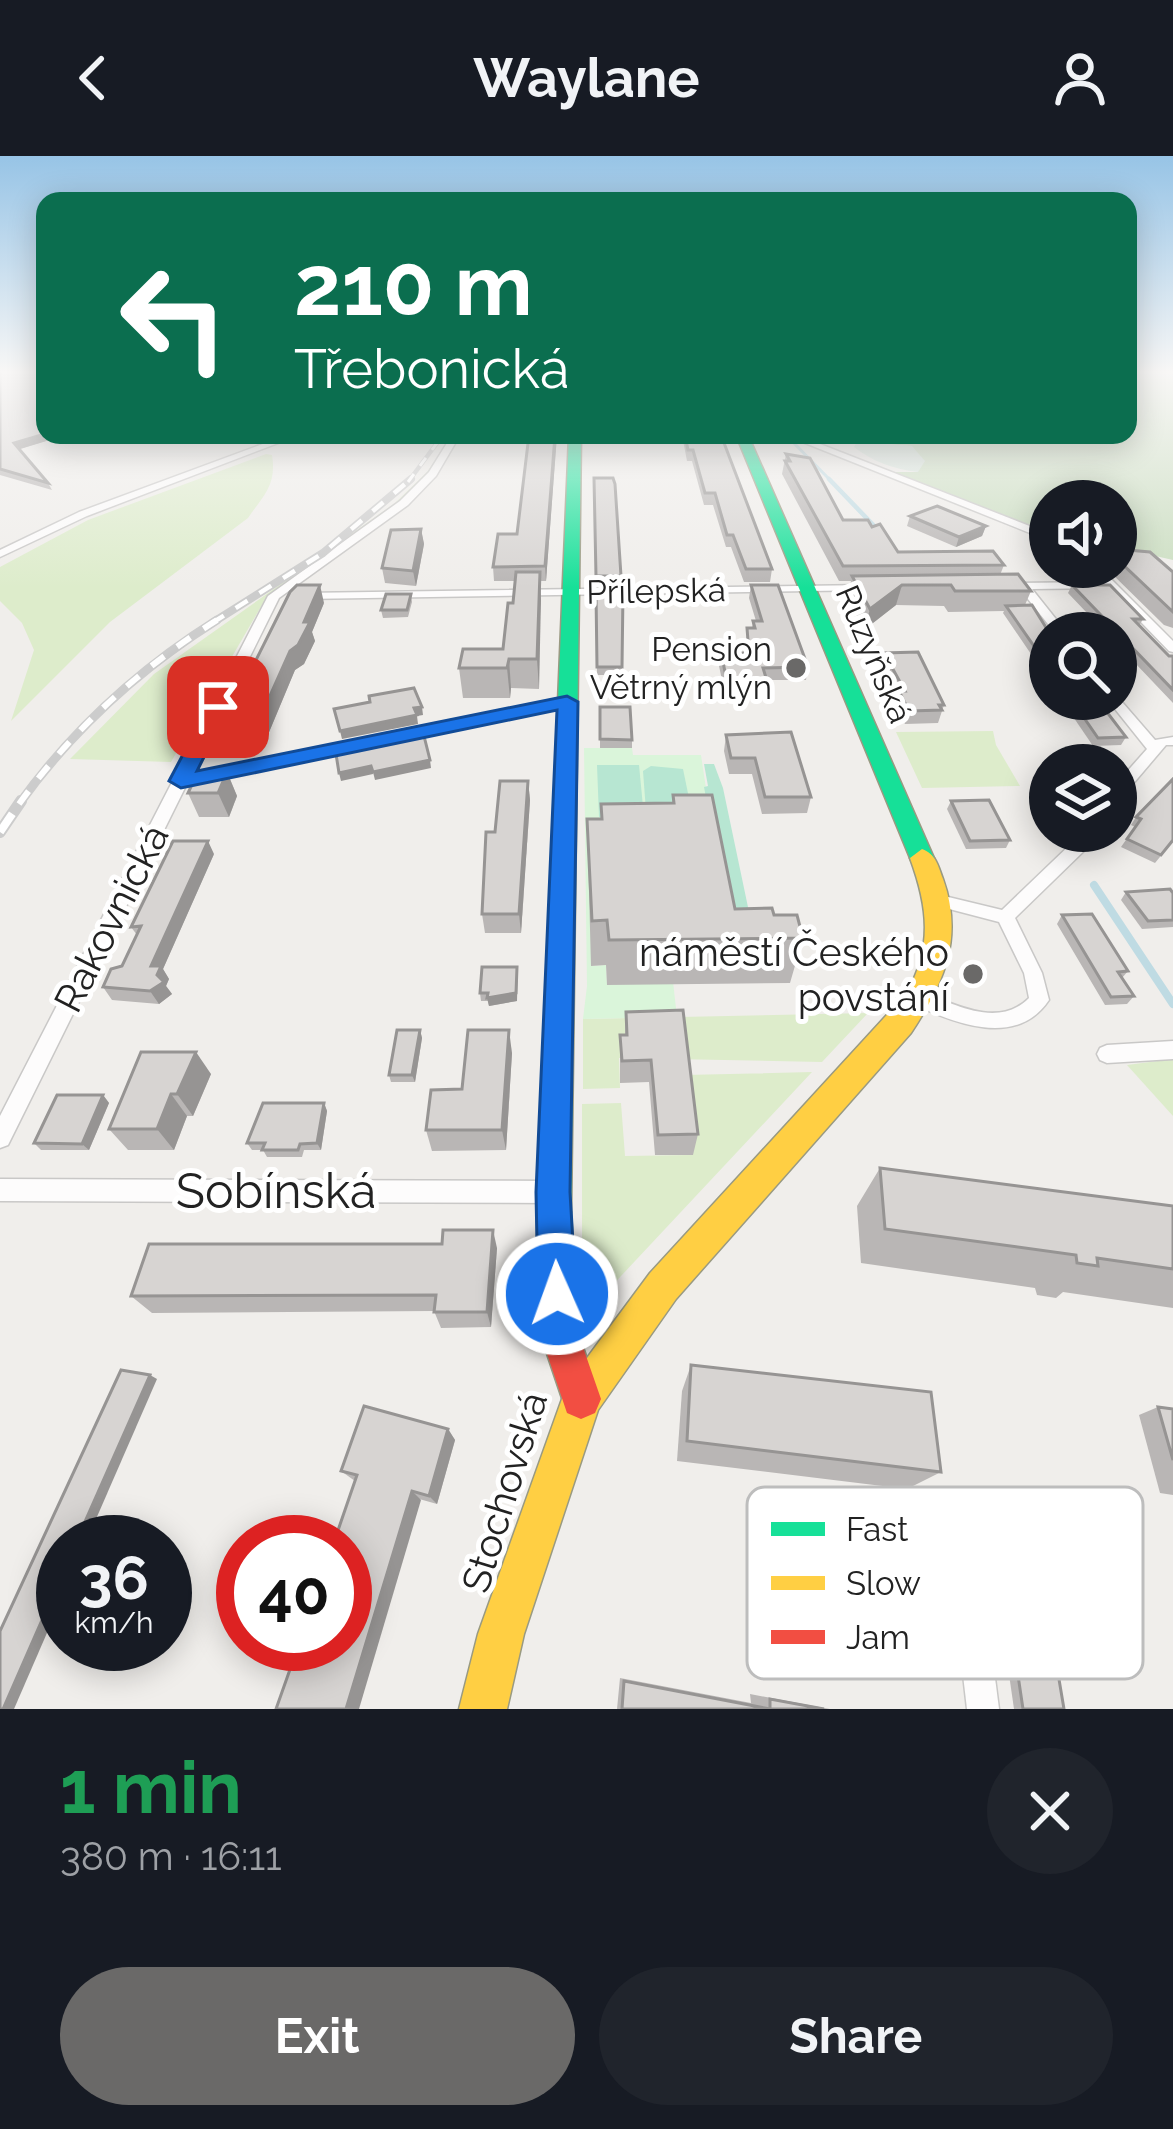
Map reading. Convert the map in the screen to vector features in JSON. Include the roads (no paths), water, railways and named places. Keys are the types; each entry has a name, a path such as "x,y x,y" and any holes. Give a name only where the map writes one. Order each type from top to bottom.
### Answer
{"street":[{"path":"0,554 83,514 272,444"},
{"name":"Rakovnická","path":"0,1138 274,596 404,503 434,474 451,444"},
{"name":"Stochovská","path":"483,1709 501,1634 581,1399 558,1330 553,1192 575,444"},
{"name":"Ruzyňská","path":"746,444 940,901"},
{"path":"812,444 1029,530"},
{"path":"980,586 1029,586"},
{"path":"1023,586 1044,612"},
{"name":"Přílepská","path":"274,596 893,588"},
{"path":"1113,588 1173,648"},
{"path":"181,781 567,702"},
{"path":"1131,720 1155,750"},
{"path":"1137,770 1162,741 1173,741"},
{"path":"1005,917 1070,852"},
{"path":"581,1399 630,1325 663,1286 920,999 940,955 940,901 1005,917 1034,974 1039,1000 1031,1011 986,1021 920,999"},
{"path":"1107,1054 1173,1050"},
{"name":"Sobínská","path":"0,1190 553,1192"},
{"path":"979,1679 983,1709"}],"waterway":[{"path":"795,444 832,482"},
{"path":"829,479 879,531"},
{"path":"1094,885 1173,1004"}],"railway":[{"path":"409,481 436,444"},
{"path":"212,623 323,553 409,481"},
{"path":"19,804 109,702 217,620"},
{"path":"0,832 21,801"}],"place":[{"name":"Pension Větrný mlýn","path":"796,668"},
{"name":"náměstí Českého povstání","path":"973,974"}]}
